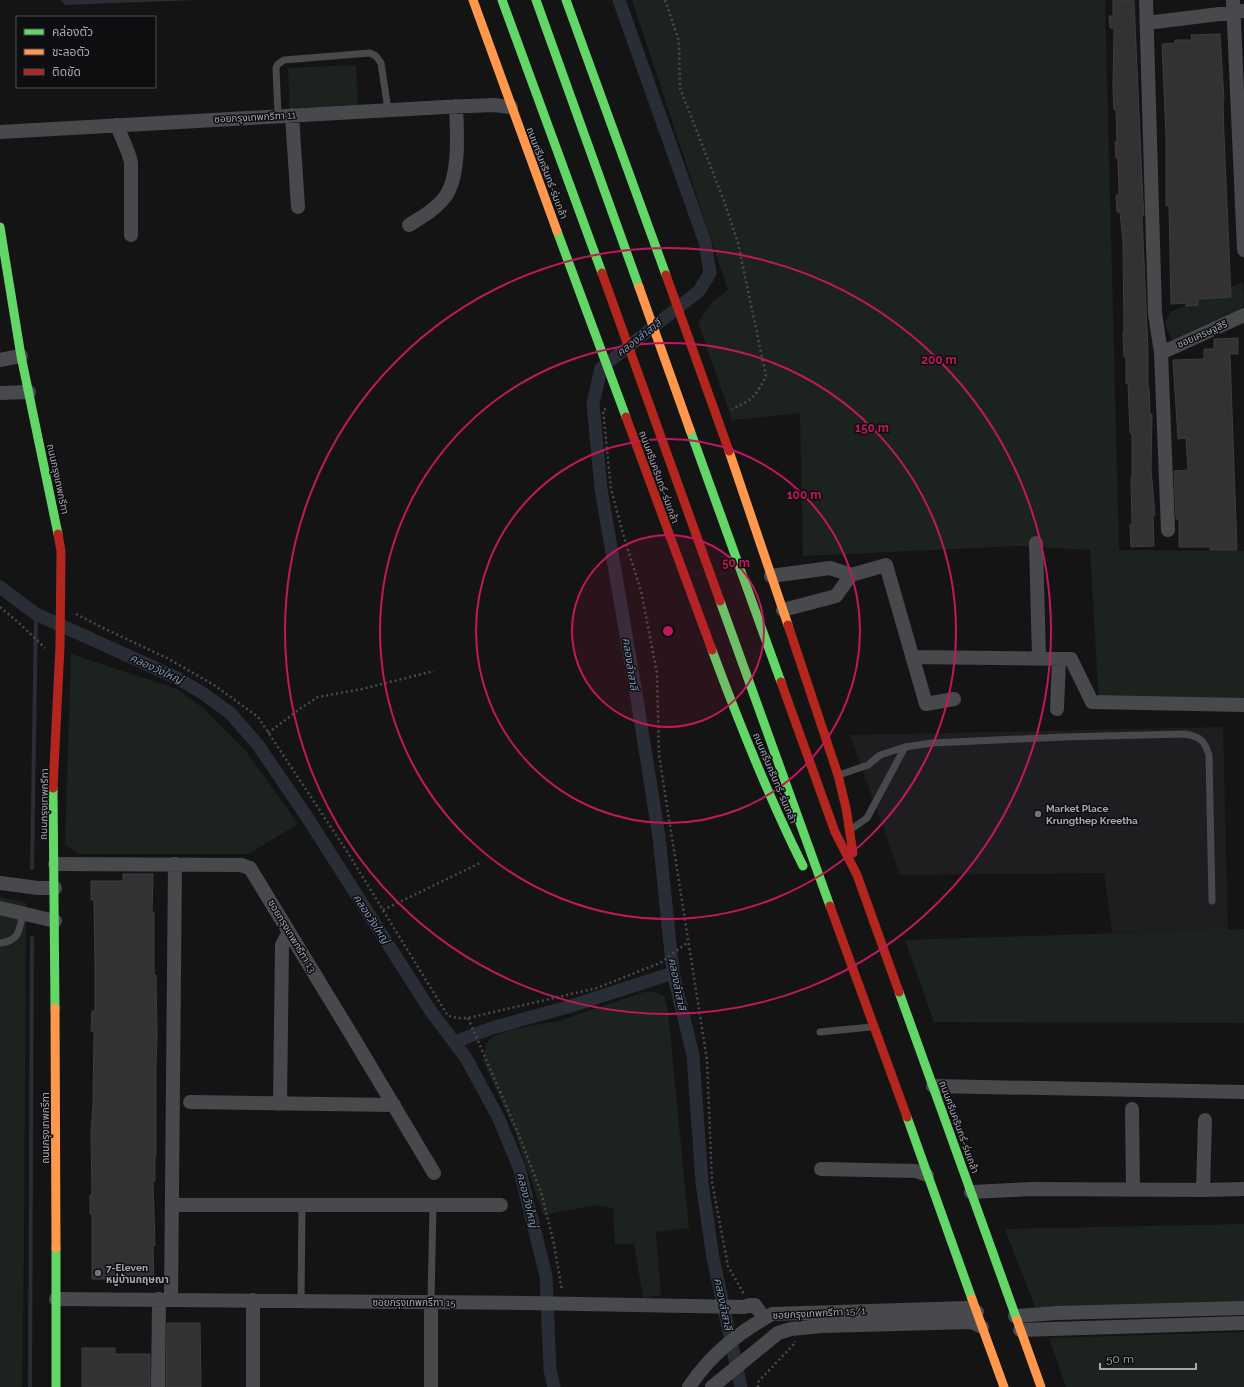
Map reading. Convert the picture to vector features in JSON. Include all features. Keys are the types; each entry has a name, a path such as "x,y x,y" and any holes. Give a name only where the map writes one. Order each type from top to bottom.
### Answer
{"main road":[{"name":"ถนนศรีนครินทร์-ร่มเกล้า","path":"473,0 510,107 733,708 781,822 846,952"},
{"name":"ถนนศรีนครินทร์-ร่มเกล้า","path":"502,0 1004,1387"},
{"name":"ถนนศรีนครินทร์-ร่มเกล้า","path":"536,0 835,832 857,875 1041,1387"},
{"name":"ถนนศรีนครินทร์-ร่มเกล้า","path":"566,0 717,415 838,775 846,808 857,875"},
{"name":"ถนนกรุงเทพกรีฑา","path":"0,227 21,356 60,544 61,562 60,646 53,798 55,864 56,1387"}],"street":[{"path":"1146,0 1155,313 1161,353 1168,530"},
{"path":"1147,23 1237,7 1244,250"},
{"name":"ซอยกรุงเทพกรีฑา 11","path":"0,132 456,106 494,105 510,107"},
{"path":"409,225 428,213 447,194 456,161 456,106"},
{"path":"285,116 298,207"},
{"path":"117,125 122,141 129,153 131,163 130,235"},
{"name":"ซอยเศรษฐสิริ","path":"1161,353 1244,315"},
{"path":"0,360 21,356"},
{"path":"0,393 29,392"},
{"path":"1036,543 1039,658"},
{"path":"771,576 830,568 851,575 886,565 926,704 954,700"},
{"path":"783,610 836,596 851,575"},
{"path":"912,656 1071,659 1092,702 1244,705"},
{"path":"1057,709 1059,659"},
{"name":"ซอยกรุงเทพกรีฑา 13","path":"55,864 241,865 250,868 394,1105 434,1174"},
{"path":"158,1387 172,1205 175,864"},
{"path":"0,884 38,888 55,888"},
{"path":"0,908 55,921"},
{"path":"280,1104 282,945 289,932"},
{"path":"933,1086 1244,1092"},
{"path":"190,1102 394,1105"},
{"path":"1132,1109 1133,1190"},
{"path":"1203,1190 1205,1120"},
{"path":"821,1169 916,1171 927,1176"},
{"path":"971,1192 1032,1189 1244,1189"},
{"path":"172,1205 501,1205"},
{"name":"ซอยกรุงเทพกรีฑา 15","path":"56,1299 747,1306"},
{"path":"253,1300 253,1387"},
{"path":"431,1302 431,1387"},
{"path":"747,1306 755,1305 764,1318"},
{"name":"ซอยกรุงเทพกรีฑา 15/1","path":"690,1387 709,1361 720,1351 745,1329 772,1314 820,1311 967,1308 977,1312"},
{"path":"1015,1316 1057,1313 1244,1308"},
{"name":"ซอยกรุงเทพกรีฑา 15/1","path":"712,1387 778,1333 791,1329 821,1326 972,1322 982,1327"},
{"path":"1020,1330 1244,1322"}],"lane":[{"path":"285,116 276,68 278,64 284,60 370,53 376,56 380,63 388,110"},
{"path":"838,775 868,765 880,755 905,747 932,743 1063,737 1185,734 1198,737 1205,744 1208,755 1212,901"},
{"path":"850,831 867,818 905,747"},
{"path":"0,943 8,942 17,936 23,913"},
{"path":"820,1032 873,1026"},
{"path":"301,1301 302,1205"},
{"path":"431,1302 433,1205"}],"path":[{"path":"665,0 679,41 680,88 724,201 738,242 766,376 759,391 746,404 717,415"},
{"path":"612,408 603,410 611,488 624,537 642,592 657,673 659,755 707,1060 712,1182 728,1266 747,1306"},
{"path":"0,607 48,650"},
{"path":"73,612 167,658 214,685 258,717 348,853 448,1016 468,1018 597,988 660,962 688,942"},
{"path":"268,733 300,708 318,697 362,689 434,671"},
{"path":"383,910 480,863"},
{"path":"468,1018 518,1133 541,1192 554,1244 563,1296"},
{"path":"758,1387 758,1382 795,1343 791,1329"}],"shaded area":[{"path":"61,0 196,0 65,5"},
{"path":"632,0 1105,0 1119,550 1244,551 1244,701 1099,704 1090,550 1019,546 803,556 800,413 732,420 698,322 711,303 728,290"},
{"path":"356,65 358,105 290,108 288,68"},
{"path":"1243,282 1244,303 1242,308 1172,340 1165,324 1170,312"},
{"path":"71,654 177,689 204,709 245,750 298,824 248,854 78,854 65,844"},
{"path":"1223,727 1228,930 1112,933 1104,873 900,875 850,735"},
{"path":"0,897 26,903 22,1387 0,1387"},
{"path":"1244,929 1244,1023 934,1022 905,940"},
{"path":"644,992 653,992 664,996 668,1012 689,1228 656,1232 661,1295 643,1298 634,1243 615,1245 613,1208 596,1205 543,1215 515,1132 483,1060 486,1045 491,1037 513,1029 559,1021"},
{"path":"1244,1224 1244,1303 1035,1307 1005,1229"},
{"path":"1244,1332 1244,1387 1066,1387 1049,1338"}],"building":[{"path":"1113,0 1134,0 1144,215 1142,215 1148,351 1148,387 1150,414 1152,414 1151,468 1155,515 1153,515 1154,546 1131,547 1132,434 1130,433 1128,383 1126,383 1126,357 1124,357 1123,242 1120,212 1117,212 1116,195 1119,195 1118,159 1116,158 1115,142 1117,142 1116,110 1114,110 1113,88 1114,28 1110,28 1109,16 1113,16"},
{"path":"1220,34 1224,100 1224,135 1231,297 1198,299 1198,305 1186,306 1186,303 1171,304 1169,206 1166,206 1166,135 1162,44 1175,43 1175,40 1192,40 1191,35"},
{"path":"1238,338 1238,354 1230,354 1237,550 1210,550 1210,547 1179,547 1179,519 1176,519 1174,471 1188,470 1186,438 1178,439 1173,360 1204,359 1204,349 1214,349 1214,339"},
{"path":"123,874 153,874 152,913 154,913 154,975 156,975 157,1038 156,1155 155,1181 153,1181 155,1246 153,1246 154,1281 92,1279 92,1214 90,1214 90,1195 92,1195 91,1133 94,1031 91,1031 92,1011 95,1011 95,967 94,900 91,900 91,881 123,881"},
{"path":"167,1323 200,1323 201,1387 166,1387"},
{"path":"82,1348 115,1348 115,1354 150,1354 150,1387 82,1387"}],"waterway":[{"name":"คลองลำสาลี","path":"619,0 705,242 710,273 699,291 601,368 593,404 601,489 659,837 673,973 693,1055 702,1183 713,1258 741,1387"},
{"name":"คลองวังใหญ่","path":"0,587 36,614 177,678 204,694 230,713 258,745 305,814 430,1010 466,1058 498,1117 519,1167 546,1276 550,1370 554,1387"},
{"path":"32,868 36,614"},
{"path":"30,1387 32,938"},
{"path":"454,1042 492,1028 571,1006 673,973"}],"traffic: fast":[{"path":"502,0 602,273"},
{"path":"536,0 639,287"},
{"path":"566,0 666,275"},
{"path":"0,227 21,356 58,534"},
{"path":"557,231 626,417"},
{"path":"690,430 781,682"},
{"path":"720,601 830,906"},
{"path":"712,650 754,759 803,866"},
{"path":"53,788 55,1008"},
{"path":"899,992 1017,1320"},
{"path":"907,1117 972,1299"},
{"path":"56,1248 56,1387"}],"traffic: slow":[{"path":"473,0 557,231"},
{"path":"639,287 690,430"},
{"path":"729,451 788,625"},
{"path":"55,1008 56,1248"},
{"path":"972,1299 1004,1387"},
{"path":"1017,1320 1041,1387"}],"traffic: jam":[{"path":"602,273 720,601"},
{"path":"666,275 729,451"},
{"path":"626,417 712,650"},
{"path":"53,788 60,646 61,551 58,534"},
{"path":"788,625 838,775 846,808 853,853"},
{"path":"781,682 835,832 857,875 899,992"},
{"path":"830,906 907,1117"}],"place":[{"name":"Market Place Krungthep Kreetha","path":"1038,814"},
{"name":"7-Eleven หมู่บ้านกฤษณา","path":"98,1273"}]}
